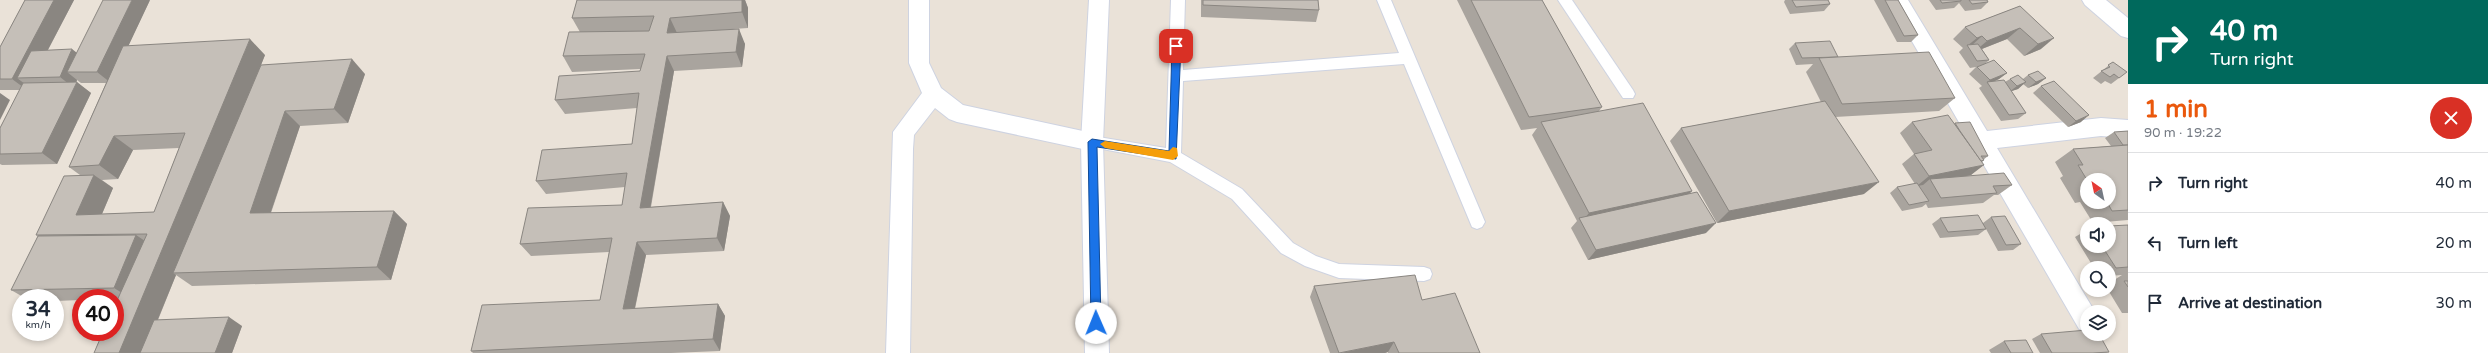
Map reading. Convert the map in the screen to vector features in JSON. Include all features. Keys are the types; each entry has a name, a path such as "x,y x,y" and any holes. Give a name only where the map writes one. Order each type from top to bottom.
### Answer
{"street":[{"path":"919,0 919,63 933,94 957,113 1092,142"},
{"path":"1097,353 1092,142 1099,0"},
{"path":"1898,0 1983,141 2080,309"},
{"path":"2092,0 2128,30"},
{"path":"898,353 902,149 904,132 933,94"},
{"path":"1983,141 2101,127 2128,130"}],"lane":[{"path":"1173,156 1178,0"},
{"path":"1384,0 1477,222"},
{"path":"1565,0 1628,94"},
{"path":"1176,76 1408,58"},
{"path":"1092,142 1173,156 1237,194 1286,248 1311,261 1339,271 1424,274"}],"building":[{"path":"25,0 54,0 12,79 0,79 0,47"},
{"path":"103,0 132,0 97,72 67,72"},
{"path":"577,0 742,0 742,12 670,18 667,33 739,29 736,52 667,56 640,208 723,202 717,238 637,242 623,309 718,304 713,339 471,351 482,305 600,300 612,238 520,244 528,208 622,205 627,173 536,181 542,150 632,144 639,93 555,100 559,76 640,71 645,54 563,56 569,32 649,31 654,16 572,18"},
{"path":"1203,0 1318,0 1319,10 1203,5"},
{"path":"1471,0 1542,0 1602,107 1529,117"},
{"path":"1792,0 1828,0 1830,4 1796,7"},
{"path":"1885,0 1898,0 1918,35 1904,36"},
{"path":"1940,0 1961,0 1961,1 1942,3"},
{"path":"1969,0 1987,0 1988,2 1972,4"},
{"path":"2020,6 2054,38 2038,44 2020,28 1987,41 1982,36 1977,38 1965,27"},
{"path":"250,39 119,353 94,353 99,341 124,341 124,289 122,289 147,234 36,235 64,176 94,175 76,215 154,212 185,133 114,136 99,165 69,167 123,46"},
{"path":"1830,41 1838,57 1802,58 1795,43"},
{"path":"1978,44 1989,60 1977,61 1967,45"},
{"path":"72,49 60,77 17,78 31,51"},
{"path":"1929,52 1955,98 1842,104 1819,58"},
{"path":"352,59 334,109 285,111 250,213 394,211 377,267 173,273 261,65"},
{"path":"1994,60 2007,73 1990,80 1977,67"},
{"path":"2113,62 2127,72 2119,78 2114,74 2110,77 2101,71 2110,67 2108,65"},
{"path":"2038,71 2046,78 2036,82 2028,75"},
{"path":"2018,75 2026,82 2017,86 2010,79"},
{"path":"2004,80 2026,113 2009,115 1987,82"},
{"path":"2054,81 2089,115 2076,121 2041,86"},
{"path":"77,82 42,153 0,154 0,128 23,83"},
{"path":"1825,101 1879,182 1729,211 1681,128"},
{"path":"1643,103 1692,191 1589,213 1541,122"},
{"path":"1948,115 1984,165 1929,176 1914,154 1932,150 1912,122"},
{"path":"1970,122 1988,156 1981,156 1984,160 1981,161 1955,123"},
{"path":"2128,131 2128,145 2123,145 2114,132"},
{"path":"2128,145 2128,210 2112,211 2111,209 2116,209 2116,173 2083,173 2078,165 2083,165 2073,149"},
{"path":"2004,173 2012,185 1993,186 1997,193 1941,198 1930,179"},
{"path":"1917,183 1929,201 1909,205 1897,187"},
{"path":"1697,192 1716,223 1596,250 1579,218"},
{"path":"1978,215 1986,229 1948,232 1940,218"},
{"path":"2005,216 2021,244 2006,245 1991,217"},
{"path":"2128,225 2128,267 2116,268 2116,261 2112,261 2106,253 2116,253 2116,226"},
{"path":"136,235 114,288 11,290 38,236"},
{"path":"1415,275 1422,300 1455,293 1480,353 1399,353 1394,342 1339,353 1314,286"},
{"path":"2124,281 2128,281 2128,287"},
{"path":"229,317 215,353 140,353 154,320"},
{"path":"2080,331 2080,341 2103,341 2109,352 2052,353 2041,334"},
{"path":"2026,340 2033,353 2011,353 2004,341"}],"slow traffic":[{"path":"1105,144 1173,156 1173,151"}],"route":[{"path":"1096,323 1092,142 1173,156 1176,46"}]}
